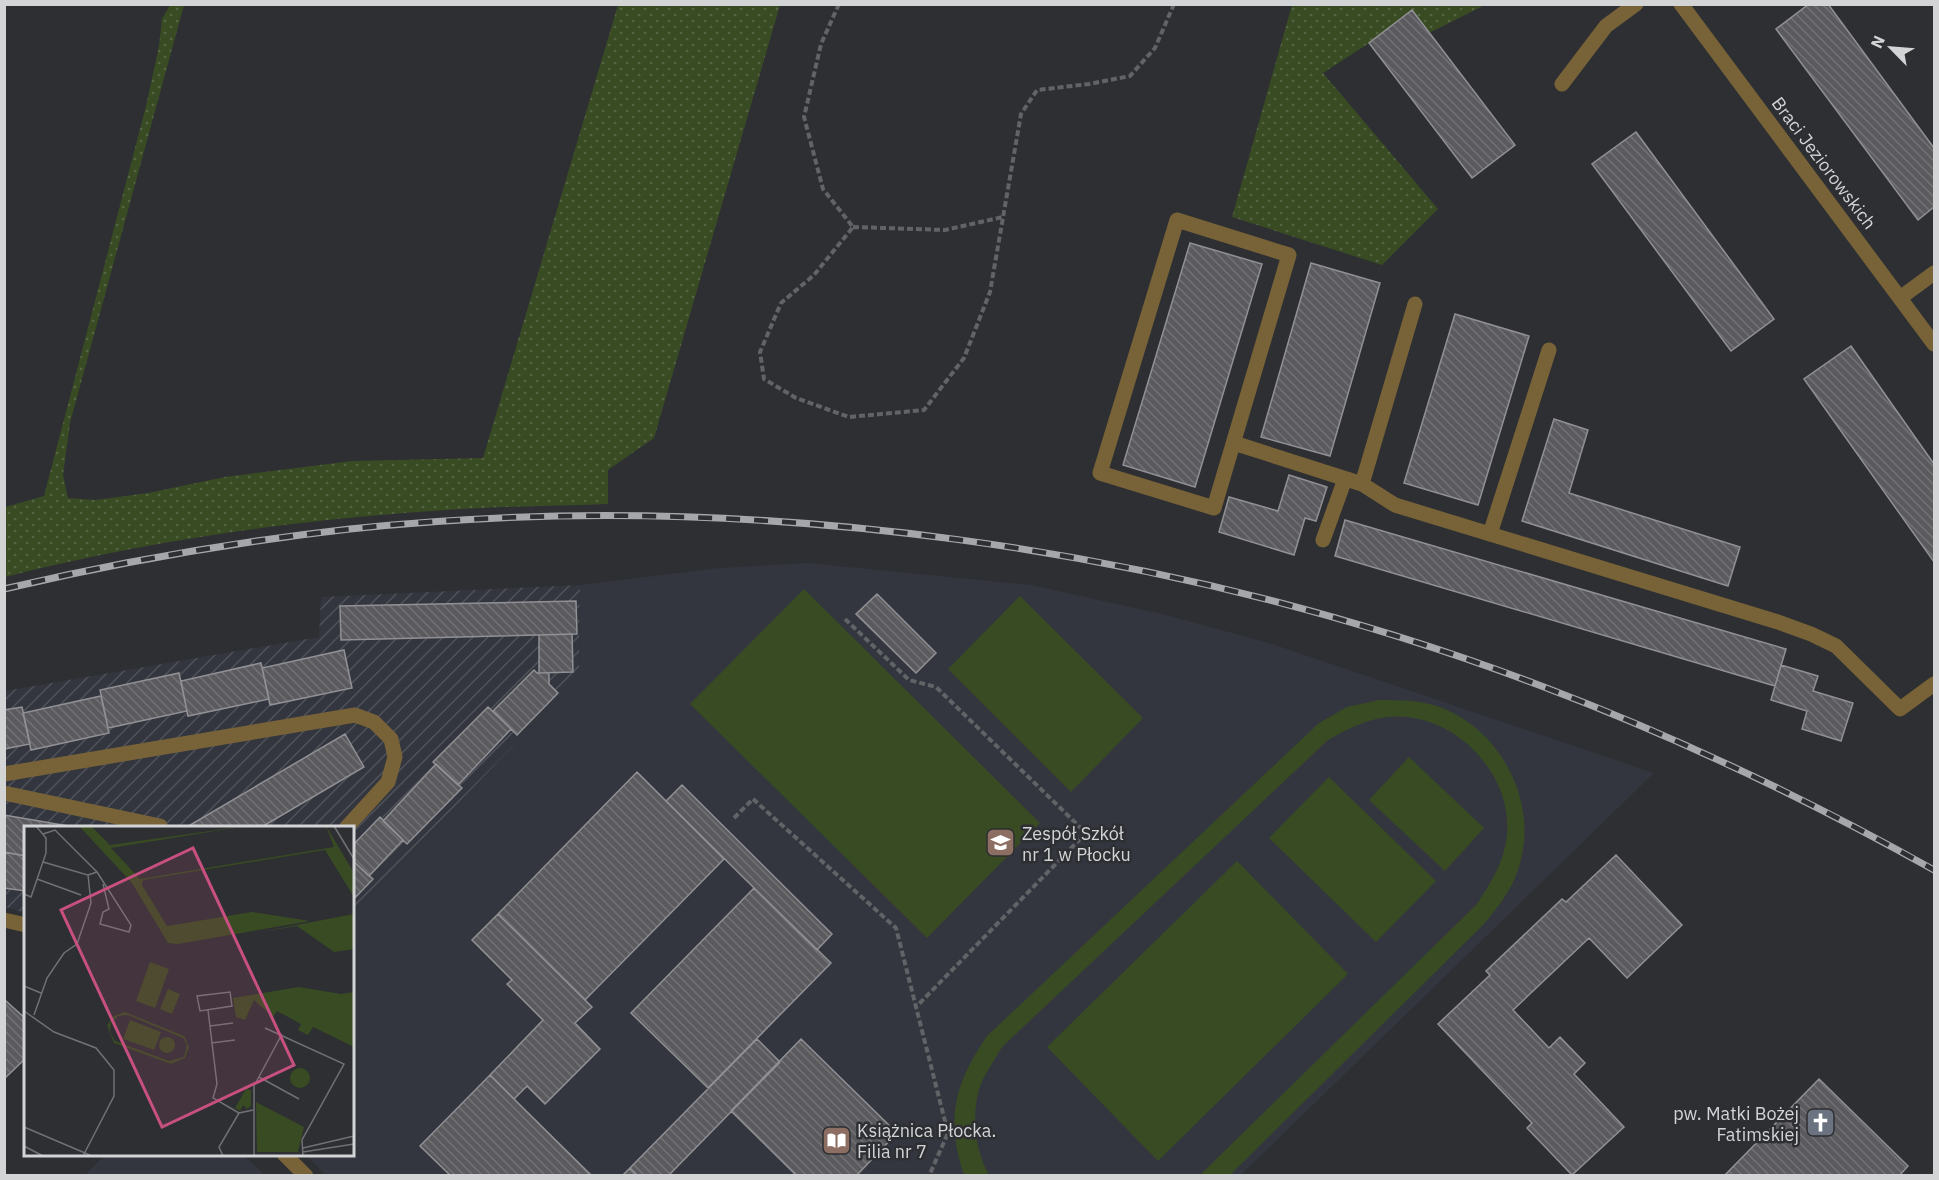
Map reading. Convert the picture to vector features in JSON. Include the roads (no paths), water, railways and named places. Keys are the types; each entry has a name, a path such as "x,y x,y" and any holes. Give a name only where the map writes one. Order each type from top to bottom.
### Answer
{"street":[{"path":"1562,84 1606,26 1635,4"},
{"name":"Braci Jeziorowskich","path":"1681,4 1935,344"},
{"path":"1178,220 1289,255 1234,443 1214,508 1100,473 1178,220"},
{"path":"1900,298 1935,273"},
{"path":"1362,484 1416,304"},
{"path":"1490,534 1549,350"},
{"path":"1234,443 1362,484 1395,505 1811,634 1836,646 1900,709 1935,684"},
{"path":"1323,540 1345,479"},
{"path":"4,774 355,715 374,722 391,739 395,757 388,782 348,826"},
{"path":"4,793 160,826"},
{"path":"4,920 24,925"},
{"path":"286,1156 306,1176"}],"railway":[{"path":"4,589 90,570 263,540 350,529 500,518 651,516 804,523 956,539 1108,564 1257,597 1403,638 1544,687 1644,727 1743,771 1934,870"}],"place":[{"name":"Zespół Szkół nr 1 w Płocku","path":"1001,843"},
{"name":"pw. Matki Bożej Fatimskiej","path":"1820,1123"},
{"name":"Książnica Płocka. Filia nr 7","path":"836,1140"}]}
